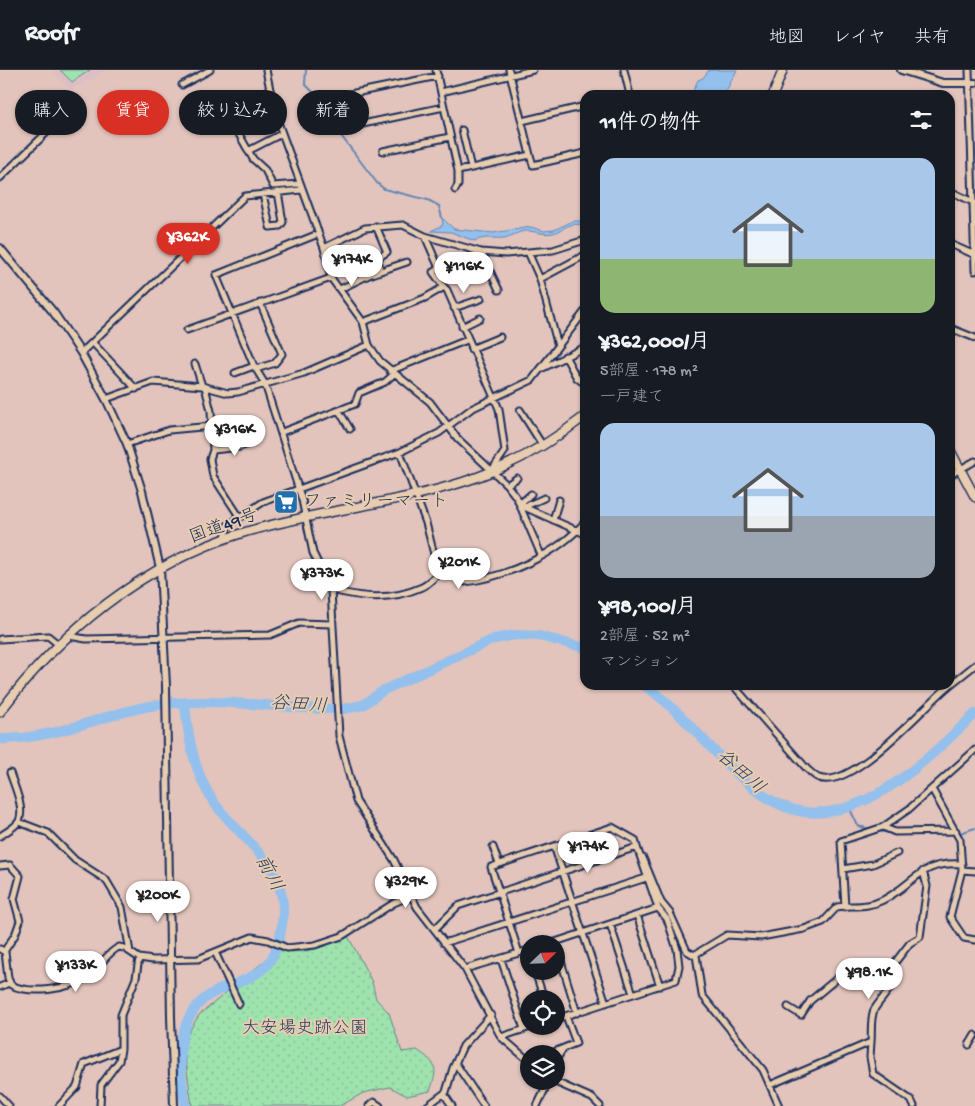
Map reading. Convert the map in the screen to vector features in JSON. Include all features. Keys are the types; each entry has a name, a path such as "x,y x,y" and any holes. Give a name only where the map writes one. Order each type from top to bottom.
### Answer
{"main road":[{"path":"775,90 783,70"},
{"name":"国道49号","path":"0,712 36,666 58,644 120,593 160,568 225,539 462,482 543,446 580,420"},
{"path":"955,459 975,496"}],"street":[{"path":"182,85 210,70"},
{"path":"266,70 269,90"},
{"path":"436,70 458,171 458,185 455,190"},
{"path":"441,92 509,73 533,70"},
{"path":"624,70 629,90"},
{"path":"901,70 943,83 973,83"},
{"path":"969,70 973,83 975,271"},
{"path":"509,73 533,165 580,154"},
{"path":"369,91 438,76"},
{"path":"369,123 444,107"},
{"path":"522,121 580,107"},
{"path":"462,130 471,168"},
{"path":"0,178 44,135"},
{"path":"239,135 248,151 265,170 273,186 299,184"},
{"path":"248,151 279,135"},
{"path":"281,135 324,248 330,278 363,322 370,345 377,357 392,373 430,402 448,428 507,485 521,503 541,555"},
{"path":"383,151 450,137"},
{"path":"458,171 530,155"},
{"path":"81,353 245,196 301,190"},
{"path":"263,194 270,227 280,226 283,222 278,192"},
{"path":"955,194 974,203"},
{"path":"324,248 365,228 403,225 425,236 481,252 506,254 553,250 580,242"},
{"path":"376,226 387,252 378,258 380,271"},
{"path":"318,234 216,275 255,368 265,384 299,487 313,553 331,590 339,727 342,752 356,801 394,860 410,896 465,969 501,1037 520,1053"},
{"path":"425,236 440,268"},
{"path":"955,246 975,255"},
{"path":"0,248 40,294 81,353 106,399 127,444 142,491 160,568 165,636 174,1106"},
{"path":"481,252 433,272 444,287 454,308 471,349 495,398 502,418 506,446 504,456 495,464 492,470"},
{"path":"481,252 499,290"},
{"path":"528,252 540,278 558,346"},
{"path":"540,278 580,258"},
{"path":"340,289 380,271 407,262"},
{"path":"187,330 330,278"},
{"path":"363,322 424,298 444,287"},
{"path":"454,308 481,299"},
{"path":"235,373 275,363 282,354 260,303"},
{"path":"225,539 227,526 262,502 400,452 448,428 471,409 532,380 543,368 580,317"},
{"path":"462,328 480,318"},
{"path":"955,330 975,338"},
{"path":"471,349 500,337"},
{"path":"282,432 339,412 357,403 359,393 385,382 392,373 467,340"},
{"path":"93,343 136,388"},
{"path":"106,399 160,382 204,386 232,393 304,373 370,345"},
{"path":"543,368 580,349"},
{"path":"565,356 576,378 580,381"},
{"path":"195,364 204,386 212,426 213,450 210,459 213,476 239,516"},
{"path":"520,410 543,446"},
{"path":"339,412 350,429"},
{"path":"127,444 169,430 212,426"},
{"path":"236,435 240,447"},
{"path":"213,450 240,447 252,442"},
{"path":"400,452 426,523 439,574"},
{"path":"955,472 975,460"},
{"path":"507,485 517,478"},
{"path":"521,503 531,494"},
{"path":"521,503 544,498"},
{"path":"553,520 559,500"},
{"path":"521,503 580,533"},
{"path":"331,590 361,597 399,594 429,584 439,574 449,573 469,581 509,572 564,544 580,528"},
{"path":"324,577 341,572"},
{"path":"69,636 86,639 270,635 299,623 332,624"},
{"path":"0,639 48,636 58,644"},
{"path":"955,681 975,665"},
{"path":"737,690 807,769 820,779 848,773 866,763 945,690"},
{"path":"845,907 841,841 883,827 909,809 975,750"},
{"path":"0,836 19,822 20,810 10,773"},
{"path":"932,789 960,840 962,867 951,905 950,920 964,938 975,940"},
{"path":"19,822 48,833 75,860 106,880 122,907 130,952"},
{"path":"465,969 501,960 519,953 491,867 612,827 635,840 646,878 658,908 667,919 672,932 679,966 676,980 566,1016 576,1043 565,1048"},
{"path":"883,827 895,832 956,832"},
{"path":"554,846 606,1003"},
{"path":"494,847 500,864"},
{"path":"435,929 458,906 637,847"},
{"path":"843,869 873,864 897,853"},
{"path":"639,854 646,863 661,902 670,913 687,951 690,954 696,955 727,936 767,936 804,930 823,922 834,909 854,908 883,900 923,871 941,865 962,867 975,871"},
{"path":"0,866 10,865 20,876 14,899 20,921 15,935 2,949 9,983 16,987 28,989 65,986 87,977 116,949 124,948 139,958 195,960 252,938 276,943 287,948 332,941 410,896"},
{"path":"788,1007 801,1015 810,1001 841,975 850,973 877,976 893,965 910,942 920,937 927,886 923,871"},
{"path":"444,943 646,878"},
{"path":"565,939 658,908"},
{"path":"637,915 660,986"},
{"path":"610,924 633,994"},
{"path":"215,952 239,1004"},
{"path":"696,955 702,995 763,1070 779,1106"},
{"path":"100,1106 101,1085 119,1061 121,1015 136,978 139,958"},
{"path":"501,960 520,1017"},
{"path":"893,965 895,972 890,989 872,1017 870,1058 873,1074 910,1100 914,1106"},
{"path":"565,977 577,1012"},
{"path":"0,987 9,983"},
{"path":"427,1106 444,1094 463,1046 491,1015"},
{"path":"501,1037 520,1030"},
{"path":"969,1045 975,1035"},
{"path":"770,1085 871,1042"},
{"path":"59,1106 77,1087 84,1064 121,1049"},
{"path":"456,1064 484,1106"},
{"path":"565,1086 592,1098 600,1106"},
{"path":"538,1106 545,1090"},
{"path":"444,1094 452,1106"},
{"path":"0,1096 9,1106"},
{"path":"369,1106 374,1102 380,1106"}],"shaded area":[{"path":"51,70 108,70 71,90"}],"green space":[{"path":"60,70 90,70 72,82"},
{"name":"大安場史跡公園","path":"348,936 372,982 376,999 389,1013 402,1052 417,1050 432,1063 435,1072 430,1091 407,1096 390,1087 363,1093 340,1106 192,1106 184,1050 187,1035 199,1015 279,949 298,952 307,951"}],"water":[{"path":"709,70 737,70 727,90 693,90 698,80 703,78"},
{"path":"442,218 454,229 493,233 531,227 544,231 554,230 573,221 580,221 580,224 569,225 553,233 545,234 523,231 504,238 486,238 474,241 451,232 431,231 443,225"}],"waterway":[{"path":"306,70 305,84 313,92 326,116 377,183 384,189 428,200 439,206 442,218"},
{"name":"谷田川","path":"0,739 37,736 127,711 170,703 219,702 343,709 363,705 384,690 494,639 515,635 539,636 580,647"},
{"name":"谷田川","path":"651,690 690,725 732,769 759,792 774,802 791,809 817,813 843,809 868,799 892,785 937,750 975,714"},
{"name":"前川","path":"185,704 193,754 206,790 223,814 269,866 277,880 282,896 283,913 274,955 266,966 250,977 219,990 204,999 193,1011 186,1025 180,1057 186,1106"},
{"path":"849,807 858,826 870,829"},
{"path":"923,834 960,833 975,828"},
{"path":"876,831 899,834"}],"place":[{"name":"ファミリーマート","path":"286,502"}]}
